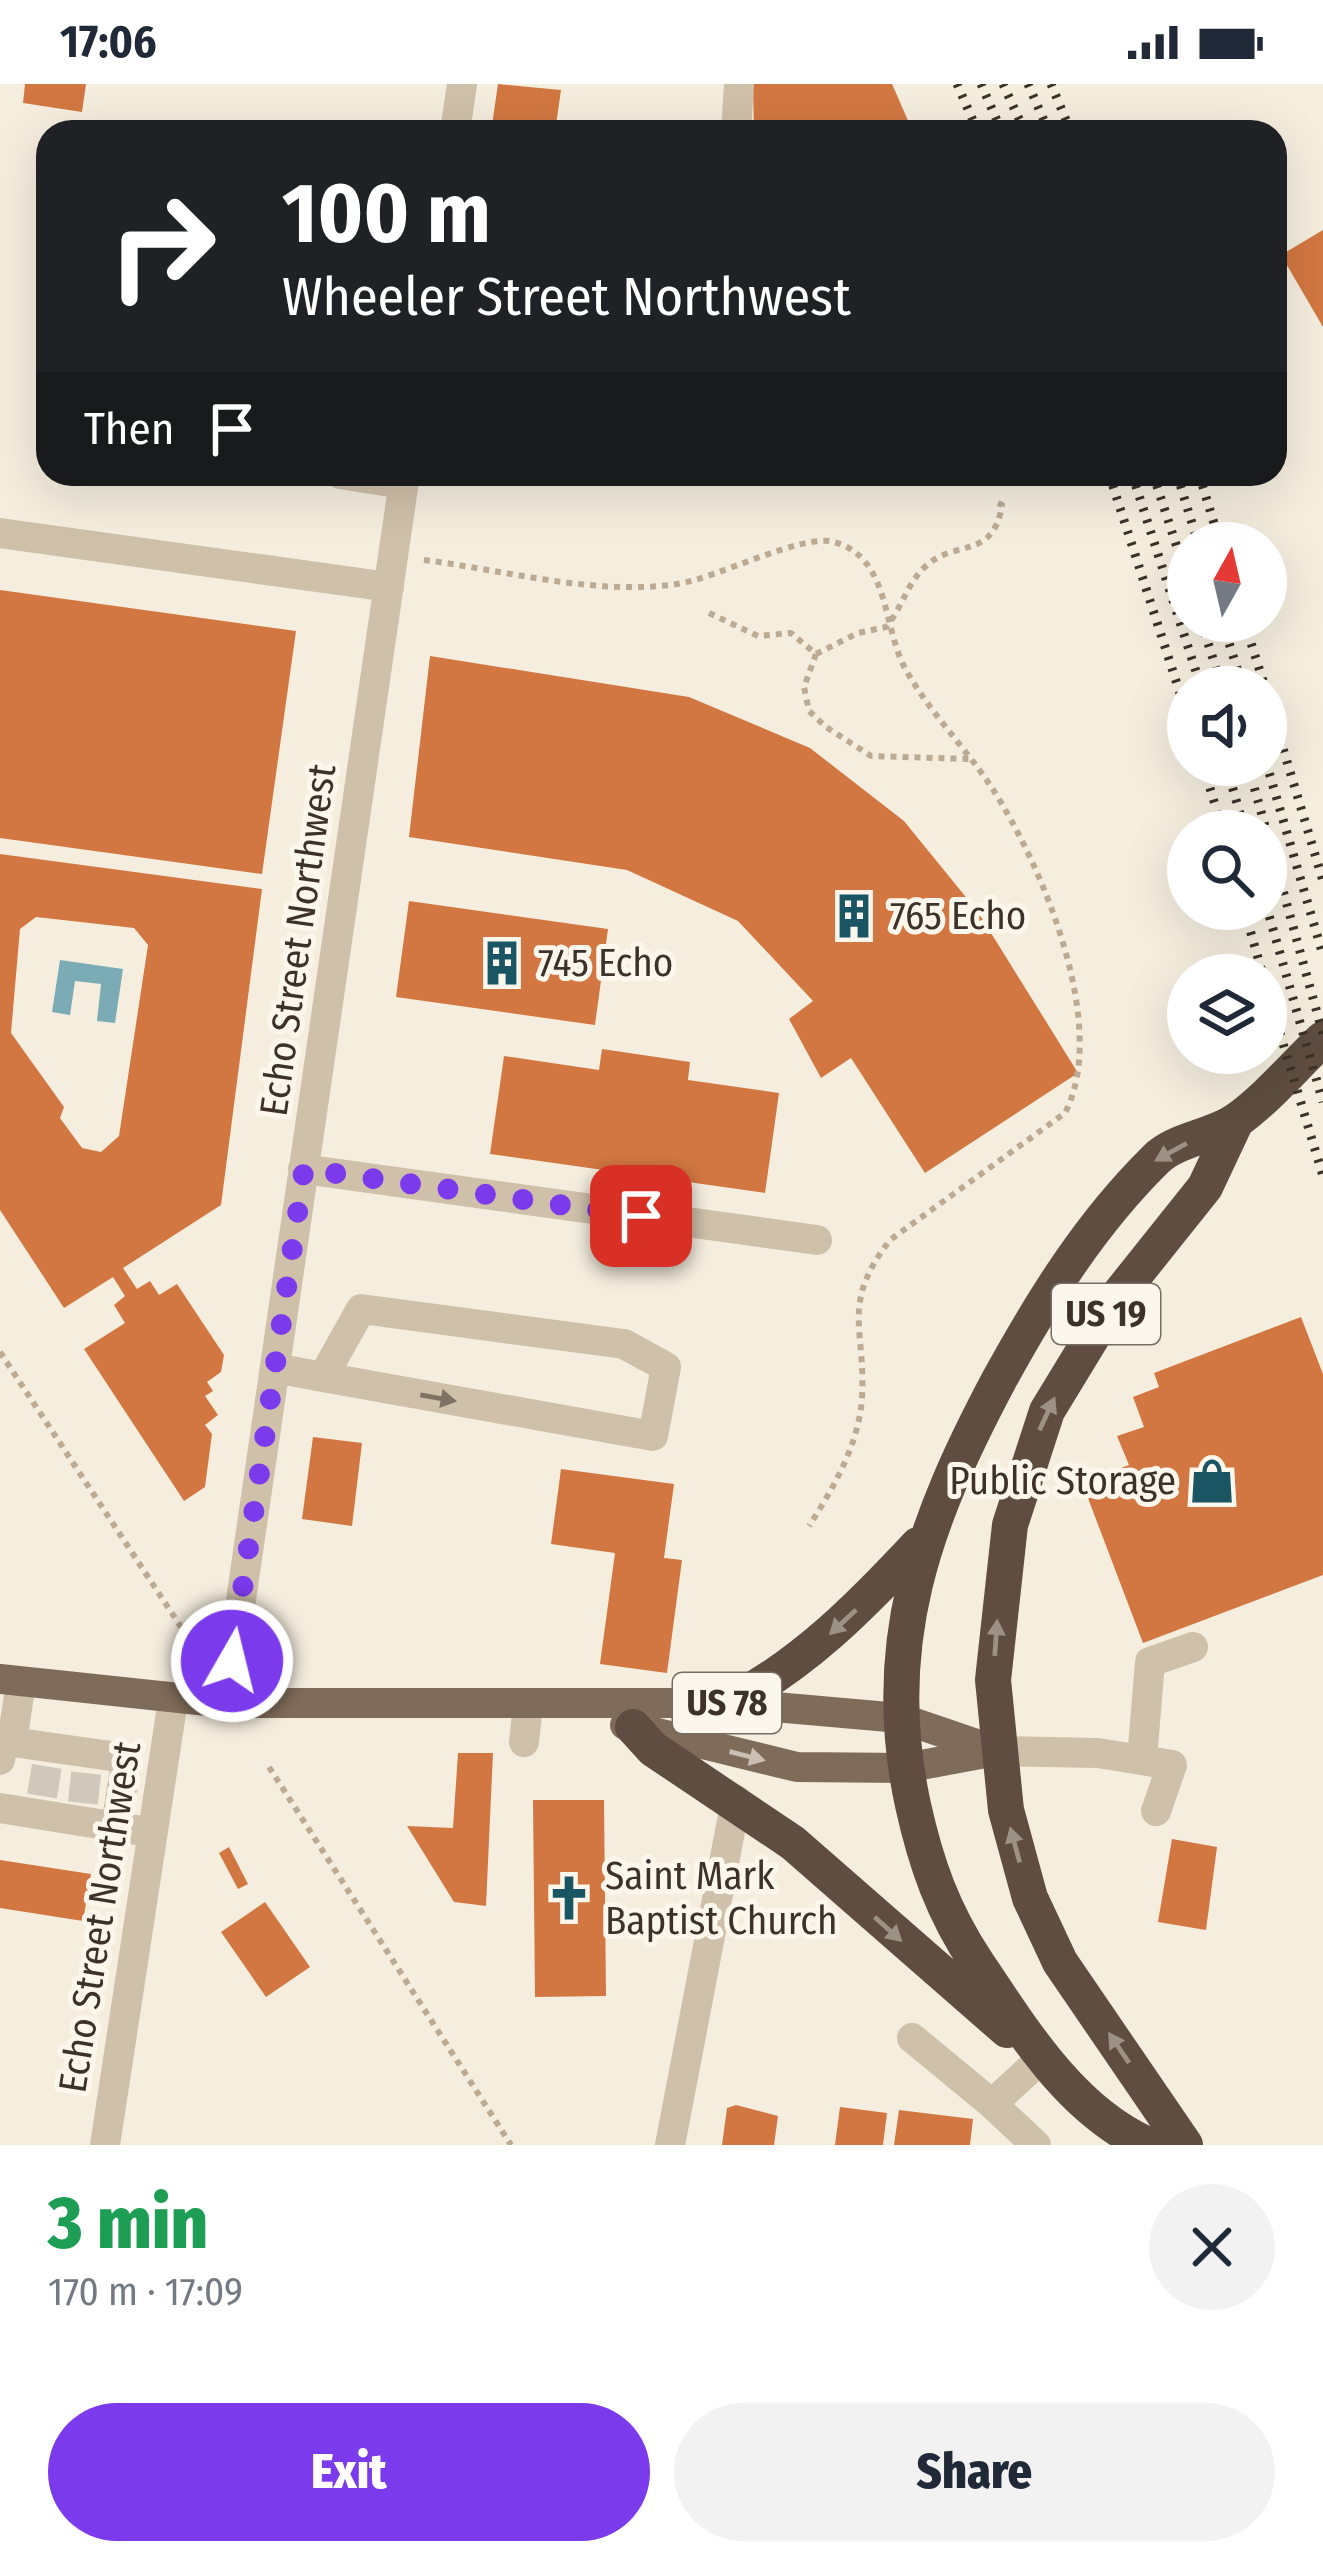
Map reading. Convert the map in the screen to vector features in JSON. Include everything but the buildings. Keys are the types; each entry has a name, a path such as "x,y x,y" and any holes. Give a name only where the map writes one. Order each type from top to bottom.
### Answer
{"highway":[{"name":"US 19","path":"1131,2142 1041,2060 944,1915 905,1768 900,1718 904,1625 925,1538 983,1411 1073,1253 1160,1154 1236,1121 1323,1040"},
{"name":"US 19","path":"1185,2145 1046,1935 1016,1852 997,1751 993,1680 1000,1594 1024,1470 1072,1366 1114,1301 1205,1187 1236,1121"},
{"path":"729,1703 767,1683 837,1630 925,1538"},
{"name":"US 78","path":"633,1727 653,1749 736,1800 793,1843 1041,2060"}],"main road":[{"name":"US 78","path":"11,1681 226,1703 729,1703 900,1718 997,1751"},
{"name":"US 78","path":"541,1705 633,1727"},
{"path":"633,1727 797,1767 905,1768 997,1751"}],"street":[{"path":"457,120 462,84"},
{"path":"737,120 739,84"},
{"name":"Echo Street Northwest","path":"226,1703 403,486"},
{"path":"0,533 388,587"},
{"path":"304,1169 817,1240"},
{"path":"274,1368 323,1377 653,1436 666,1367 624,1344 362,1309 323,1377"},
{"path":"1156,1811 1150,1662 1193,1647"},
{"path":"11,1681 6,1751 88,1759 118,1756 125,1763 116,1826"},
{"name":"Echo Street Northwest","path":"105,2145 173,1700"},
{"path":"524,1742 541,1705"},
{"path":"997,1751 1157,1762"},
{"path":"670,2145 736,1800"},
{"path":"0,1808 41,1806 82,1812 153,1834"},
{"path":"913,2038 1036,2145"},
{"path":"992,2104 1041,2060"}],"path":[{"path":"969,759 871,756 809,711 804,688 816,654 889,624 928,563 986,539 999,522 1002,505 994,502"},
{"path":"424,560 618,586 675,584 729,572 803,542 832,542 874,570 897,655 918,692 992,788 1028,855 1081,1017 1083,1055 1077,1090 1064,1113 890,1240 876,1260 860,1288 856,1316 862,1403 848,1454 809,1526"},
{"path":"709,613 758,636 791,633 816,654"},
{"path":"0,1352 181,1627"},
{"path":"269,1767 511,2145"}],"water":[{"path":"60,960 123,969 115,1023 97,1021 101,984 75,981 70,1015 52,1012"}],"tunnel":[{"path":"42,1796 48,1759"},
{"path":"83,1803 87,1765"}],"railway":[{"path":"957,84 973,120"},
{"path":"981,84 997,120"},
{"path":"1003,84 1020,120"},
{"path":"1028,84 1044,120"},
{"path":"1051,84 1066,120"},
{"path":"1113,486 1171,666"},
{"path":"1136,486 1194,666"},
{"path":"1157,486 1169,522"},
{"path":"1181,486 1192,522"},
{"path":"1203,486 1214,522"},
{"path":"1208,642 1215,666"},
{"path":"1229,642 1236,666"},
{"path":"1251,642 1258,666"},
{"path":"1287,762 1323,881"},
{"path":"1209,786 1217,810"},
{"path":"1232,786 1239,810"},
{"path":"1254,786 1323,1034"},
{"path":"1273,786 1323,955"},
{"path":"1250,930 1257,954"},
{"path":"1273,930 1323,1102"},
{"path":"1287,1057 1323,1176"}],"place":[{"name":"765 Echo","path":"854,916"},
{"name":"745 Echo","path":"502,963"},
{"name":"Public Storage","path":"1212,1481"},
{"name":"Saint Mark Baptist Church","path":"569,1898"}],"route":[{"path":"232,1661 304,1169 641,1216"}]}
